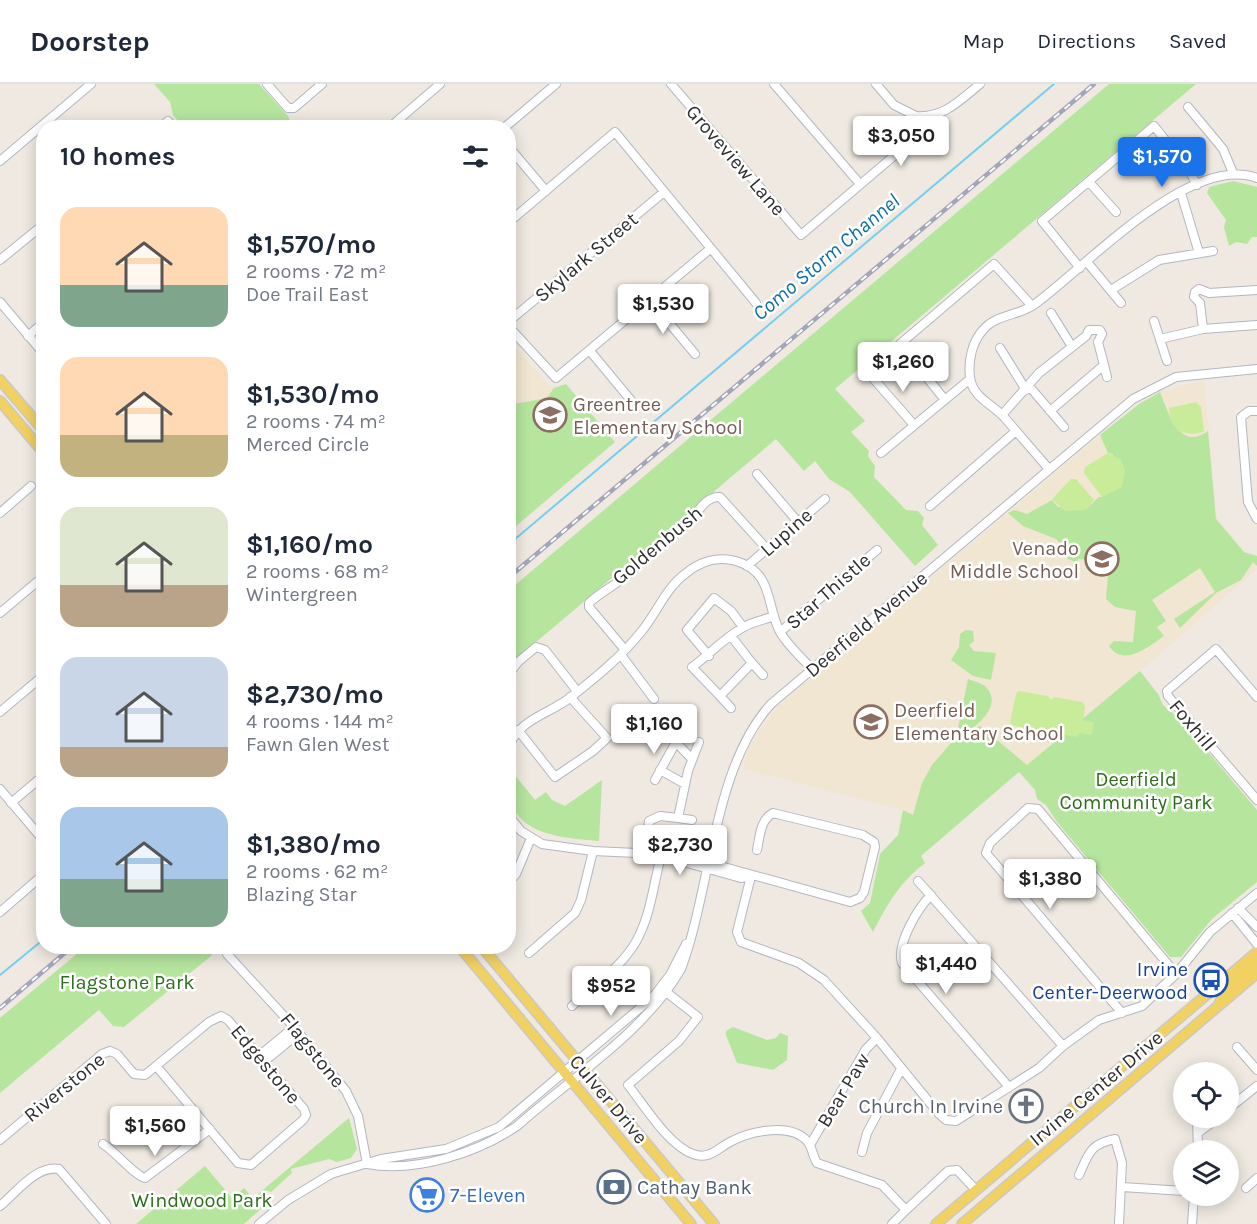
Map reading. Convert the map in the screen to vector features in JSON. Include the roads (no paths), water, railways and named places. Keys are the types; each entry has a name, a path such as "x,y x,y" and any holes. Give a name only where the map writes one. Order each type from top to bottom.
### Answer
{"main road":[{"path":"0,380 36,422"},
{"path":"0,401 36,444"},
{"name":"Irvine Center Drive","path":"936,1224 1257,952"},
{"name":"Culver Drive","path":"466,954 691,1224"},
{"name":"Culver Drive","path":"488,954 714,1224"},
{"path":"1217,1008 1226,989 1257,962"},
{"name":"Irvine Center Drive","path":"962,1224 1257,974"},
{"path":"658,1183 683,1188"}],"street":[{"path":"48,120 91,84"},
{"path":"267,84 288,108 294,108 322,84"},
{"path":"397,120 440,84"},
{"path":"513,120 556,84"},
{"name":"Groveview Lane","path":"671,84 801,236 860,184"},
{"path":"774,84 860,184 902,150 912,133 916,116"},
{"path":"876,84 894,105 916,116 928,117 947,111 980,84"},
{"path":"1188,107 1223,149 1233,173"},
{"path":"1080,268 1042,221 1154,126 1189,170 1197,185"},
{"path":"0,160 36,130"},
{"path":"516,216 615,132 756,303"},
{"path":"516,155 546,191"},
{"path":"1049,469 1002,415 983,401 970,379 973,345 983,329 998,318 1032,306 1143,214 1181,193 1213,177 1233,173 1257,178"},
{"path":"1089,182 1116,212"},
{"name":"Skylark Street","path":"516,317 664,192"},
{"path":"1181,193 1199,253"},
{"path":"0,260 36,231"},
{"path":"516,333 556,378 710,249"},
{"path":"1111,290 1160,260 1214,251"},
{"path":"1087,262 1121,303"},
{"path":"945,400 900,344 994,264 1032,306"},
{"path":"1203,329 1200,303 1194,297 1195,292 1204,289 1209,293 1257,290 1257,298"},
{"path":"1200,303 1206,302 1209,293"},
{"path":"650,300 695,354"},
{"path":"0,302 36,345"},
{"path":"1051,313 1071,345"},
{"path":"1154,321 1167,361"},
{"path":"1160,339 1203,329 1257,325"},
{"path":"1002,415 1039,373 1071,345 1086,336 1091,328 1100,330 1102,334 1098,342 1107,377"},
{"path":"28,336 36,329"},
{"path":"1086,336 1090,341 1098,342"},
{"path":"1000,348 1028,388 1064,427"},
{"path":"590,351 634,404"},
{"path":"1050,411 1104,365"},
{"name":"Deerfield Avenue","path":"260,1224 316,1182 367,1164 381,1166 416,1163 468,1153 496,1141 517,1126 581,1066 646,1017 681,969 734,768 748,733 771,704 1132,399 1176,377 1257,369"},
{"path":"872,377 914,425"},
{"path":"881,453 970,379"},
{"path":"1257,411 1250,411 1241,417 1248,502 1257,519"},
{"path":"930,506 1016,431"},
{"path":"757,474 798,522"},
{"path":"0,513 31,486"},
{"name":"Goldenbush","path":"623,652 589,607 589,603 606,588 620,581 642,562 647,554 690,522 695,513 710,500 720,497 766,549"},
{"name":"Lupine","path":"747,566 825,499"},
{"name":"Star Thistle","path":"780,632 877,550"},
{"path":"516,734 527,722 570,697 623,652 642,632 682,575 700,562 723,559 747,566 768,588 780,632 812,669"},
{"path":"0,613 36,583"},
{"path":"709,656 687,630 714,598 731,611 743,627"},
{"path":"731,708 692,668 743,627 774,616"},
{"path":"731,636 763,675"},
{"path":"516,665 536,647 544,650 577,691"},
{"name":"Foxhill","path":"1257,697 1216,649 1167,691 1168,696 1257,800"},
{"path":"623,652 654,699"},
{"path":"720,696 752,663"},
{"path":"0,711 36,682"},
{"path":"518,730 555,777 607,738 570,697"},
{"path":"664,730 692,759"},
{"path":"655,780 676,742"},
{"path":"678,818 685,784 699,742"},
{"path":"660,770 685,784"},
{"path":"11,802 36,782"},
{"path":"0,789 36,832"},
{"path":"1122,1013 986,852 990,843 1028,808 1038,809 1176,974"},
{"path":"516,825 521,831 542,844 593,851 661,856 743,871 751,876 855,901 864,892 875,847 874,842 863,835 773,813 766,816 762,825 758,850"},
{"path":"644,854 649,821 660,816 692,820"},
{"path":"516,874 531,838"},
{"path":"529,953 575,913 581,900 593,851"},
{"path":"572,1006 621,962 632,947 645,921 661,856"},
{"path":"751,876 737,932 741,942 792,960 812,970 835,991 877,1038 946,1120 956,1121 1039,1068 1063,1046 1099,1020 1142,1006 1176,974 1210,932 1257,893"},
{"path":"1,909 36,881"},
{"path":"918,881 1063,1046"},
{"path":"931,895 914,917 901,949 902,963 1009,1087"},
{"path":"1235,911 1257,927"},
{"path":"1235,911 1257,944"},
{"name":"Flagstone","path":"227,954 297,1030 346,1091 358,1116 367,1164"},
{"name":"Bear Paw","path":"664,991 698,1017 679,1041 628,1085 677,1146 702,1156 712,1155 741,1138 776,1130 802,1137 810,1145 817,1163 882,1185 906,1210"},
{"name":"Edgestone","path":"157,1066 209,1022 221,1017 228,1020 263,1058 304,1109 306,1115 251,1166 238,1163 210,1129"},
{"path":"263,1058 297,1030"},
{"name":"Bear Paw","path":"810,1145 866,1049 877,1038"},
{"path":"1237,1047 1257,1070"},
{"name":"Riverstone","path":"0,1140 102,1053 110,1051 117,1054 137,1076 148,1074 157,1066"},
{"path":"103,1144 124,1159 138,1175 145,1178 210,1129 157,1066"},
{"path":"862,1152 867,1133 901,1069"},
{"path":"1239,1100 1257,1086"},
{"path":"1198,1128 1199,1140"},
{"path":"1199,1132 1204,1128"},
{"path":"1079,1175 1093,1148 1097,1144 1115,1139 1122,1163 1119,1224"},
{"path":"0,1206 40,1171 51,1168 59,1169 106,1224"},
{"path":"892,1224 948,1171 957,1170 976,1190"},
{"path":"1246,1188 1257,1178"},
{"path":"1122,1187 1173,1190"},
{"path":"1192,1224 1193,1206"}],"waterway":[{"name":"Como Storm Channel","path":"516,538 1054,84"},
{"name":"Como Storm Channel","path":"0,975 36,946"}],"railway":[{"path":"516,571 1094,84"},
{"path":"0,1008 64,954"}],"place":[{"name":"Greentree Elementary School","path":"550,415"},
{"name":"Venado Middle School","path":"1102,559"},
{"name":"Deerfield Elementary School","path":"871,722"},
{"name":"Irvine Center-Deerwood","path":"1211,980"},
{"name":"Church In Irvine","path":"1026,1106"},
{"name":"Cathay Bank","path":"614,1187"},
{"name":"7-Eleven","path":"427,1195"}],"park label":[{"name":"Deerfield Community Park","path":"1136,790"},
{"name":"Flagstone Park","path":"127,982"},
{"name":"Windwood Park","path":"202,1200"}]}
